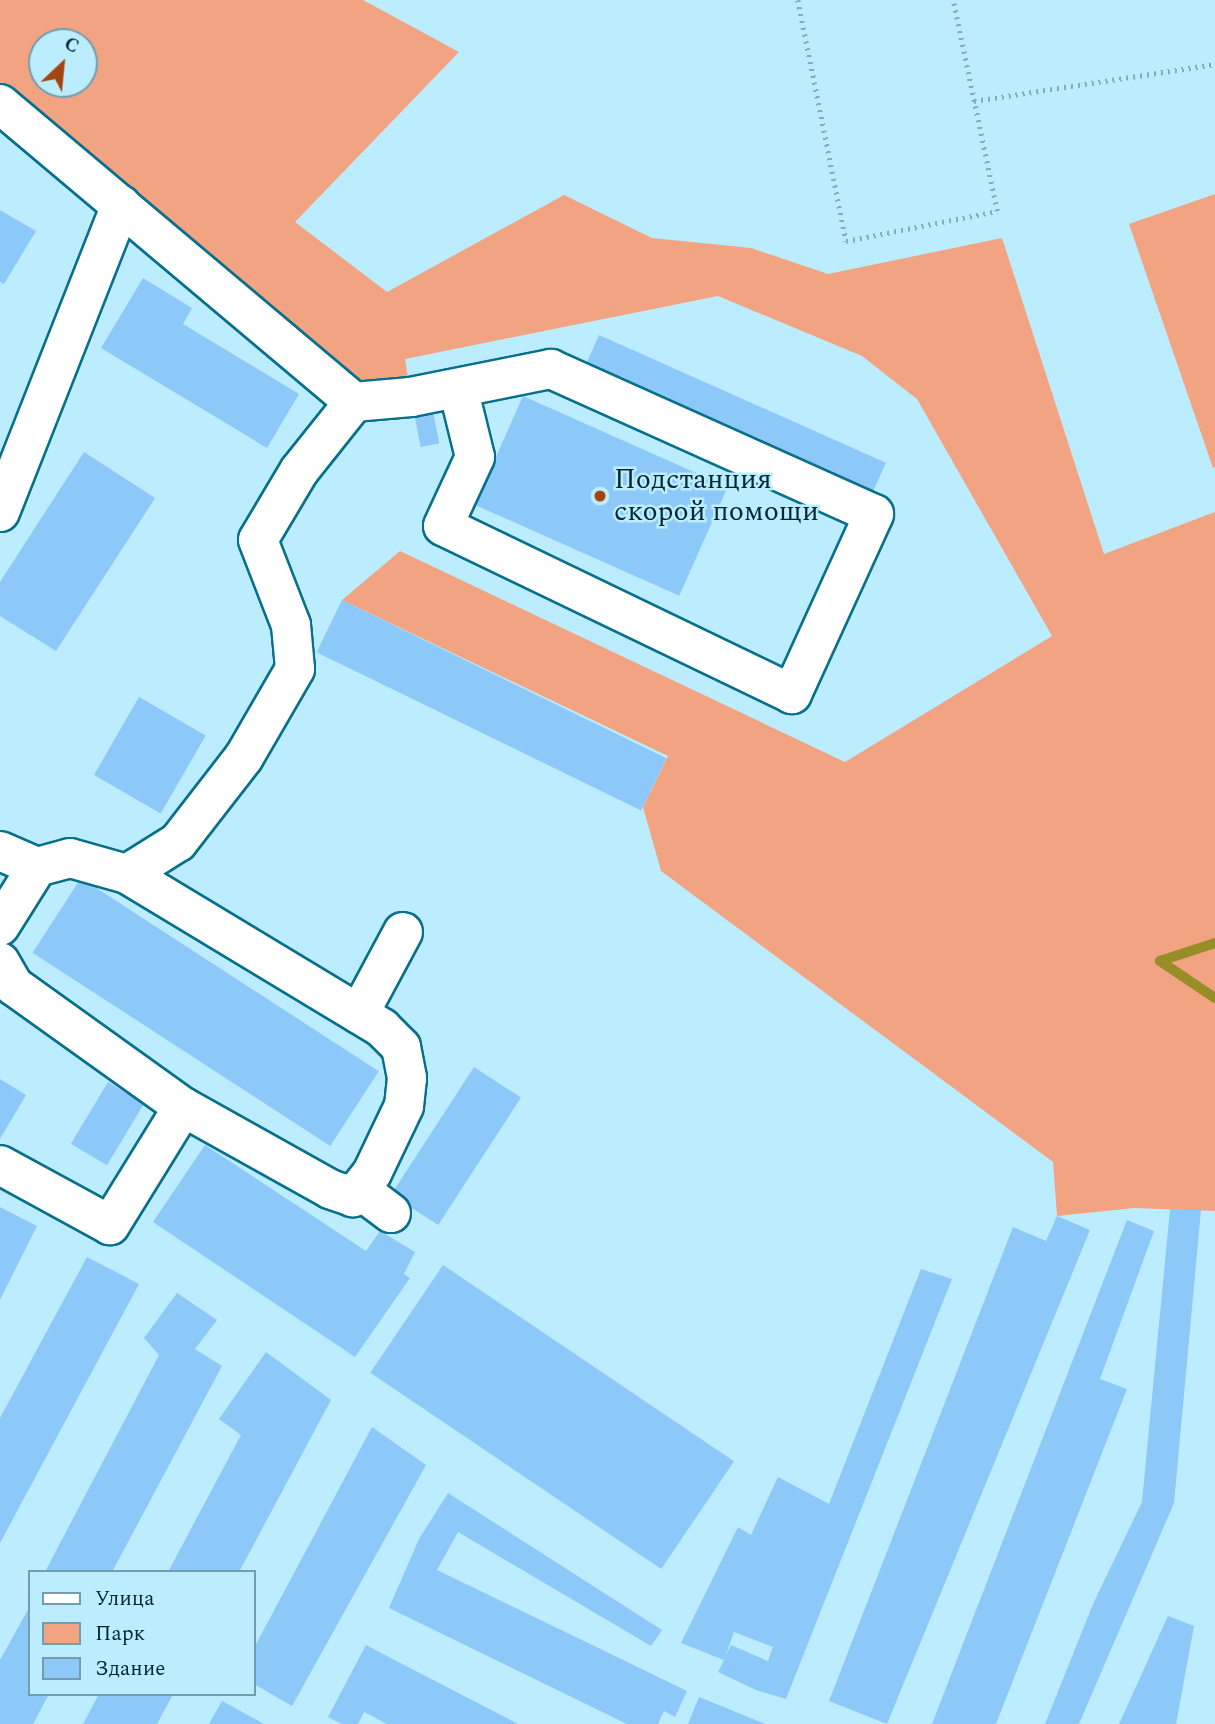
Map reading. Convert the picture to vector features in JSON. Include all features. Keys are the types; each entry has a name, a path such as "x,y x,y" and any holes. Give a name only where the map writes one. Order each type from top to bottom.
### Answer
{"lane":[{"path":"0,104 354,401"},
{"path":"0,512 121,205"},
{"path":"127,874 178,842 244,757 295,669 291,625 258,540 299,471 354,401 458,388 551,369 874,514 792,694 443,526 475,457 458,388"},
{"path":"0,851 37,867 70,858 127,874 359,1014 401,1047 407,1078 404,1105 372,1173 353,1196 330,1189 183,1107 14,986 0,962"},
{"path":"0,926 37,867"},
{"path":"359,1014 403,932"},
{"path":"0,1165 110,1225 183,1107"},
{"path":"359,1189 391,1213"}],"path":[{"path":"798,0 846,241 997,211 953,0"},
{"path":"974,101 1215,64"}],"green space":[{"path":"0,0 363,0 459,52 295,222 387,292 564,195 652,238 751,248 828,274 1002,238 1104,554 1215,512 1215,1211 1134,1208 1057,1216 1053,1162 661,871 643,807 668,756 342,600 400,551 845,762 1052,636 917,399 862,356 718,296 405,359 411,397 354,402 0,104"},
{"path":"1215,194 1215,467 1213,468 1129,224"}],"building":[{"path":"0,210 36,231 4,284 0,282"},
{"path":"143,278 192,308 183,324 299,394 267,448 101,348"},
{"path":"599,335 886,463 870,497 584,370"},
{"name":"Подстанция скорой помощи","path":"523,396 728,487 679,596 475,505"},
{"path":"433,411 439,443 421,447 414,415"},
{"path":"84,452 155,498 56,651 0,616 0,582"},
{"path":"342,600 666,758 641,810 317,652"},
{"path":"139,697 206,736 161,813 94,775"},
{"path":"81,878 379,1071 330,1146 33,953"},
{"path":"474,1067 521,1097 438,1225 391,1194"},
{"path":"0,1079 26,1095 0,1139"},
{"path":"108,1082 144,1104 107,1165 71,1144"},
{"path":"205,1145 366,1251 380,1231 415,1252 404,1274 410,1278 355,1357 153,1222"},
{"path":"0,1207 37,1226 0,1300"},
{"path":"1170,1209 1201,1210 1174,1503 1079,1724 1045,1724 1093,1604 1142,1502"},
{"path":"1057,1216 1090,1230 887,1724 829,1701 1013,1227 1046,1241"},
{"path":"1127,1220 1154,1231 1100,1379 1127,1389 996,1724 932,1724"},
{"path":"87,1257 139,1284 0,1543 0,1418"},
{"path":"443,1265 734,1461 661,1569 370,1373"},
{"path":"921,1269 952,1279 786,1699 756,1690 718,1672 724,1660 681,1643 738,1527 751,1535 778,1477 829,1504","holes":["734,1632 773,1647 768,1661 731,1645 725,1657"]},
{"path":"177,1293 217,1320 195,1349 222,1366 113,1570 46,1570 159,1355 144,1338"},
{"path":"266,1352 331,1400 240,1570 169,1570 241,1435 219,1419"},
{"path":"372,1427 426,1465 292,1706 256,1685 256,1644"},
{"path":"448,1493 662,1630 651,1646 458,1532 437,1570 687,1691 675,1717 664,1711 658,1724 627,1724 389,1608 419,1539"},
{"path":"28,1610 28,1696 48,1696 33,1724 0,1724 0,1660"},
{"path":"1168,1616 1194,1626 1176,1724 1119,1724"},
{"path":"366,1645 518,1724 387,1724 364,1712 358,1724 342,1724 328,1717"},
{"path":"98,1696 172,1696 157,1724 83,1724"},
{"path":"699,1697 765,1724 688,1724"},
{"path":"222,1701 264,1724 209,1724"}],"waterway":[{"path":"1215,943 1160,961 1215,998"}],"place":[{"name":"Подстанция скорой помощи","path":"600,496"}]}
